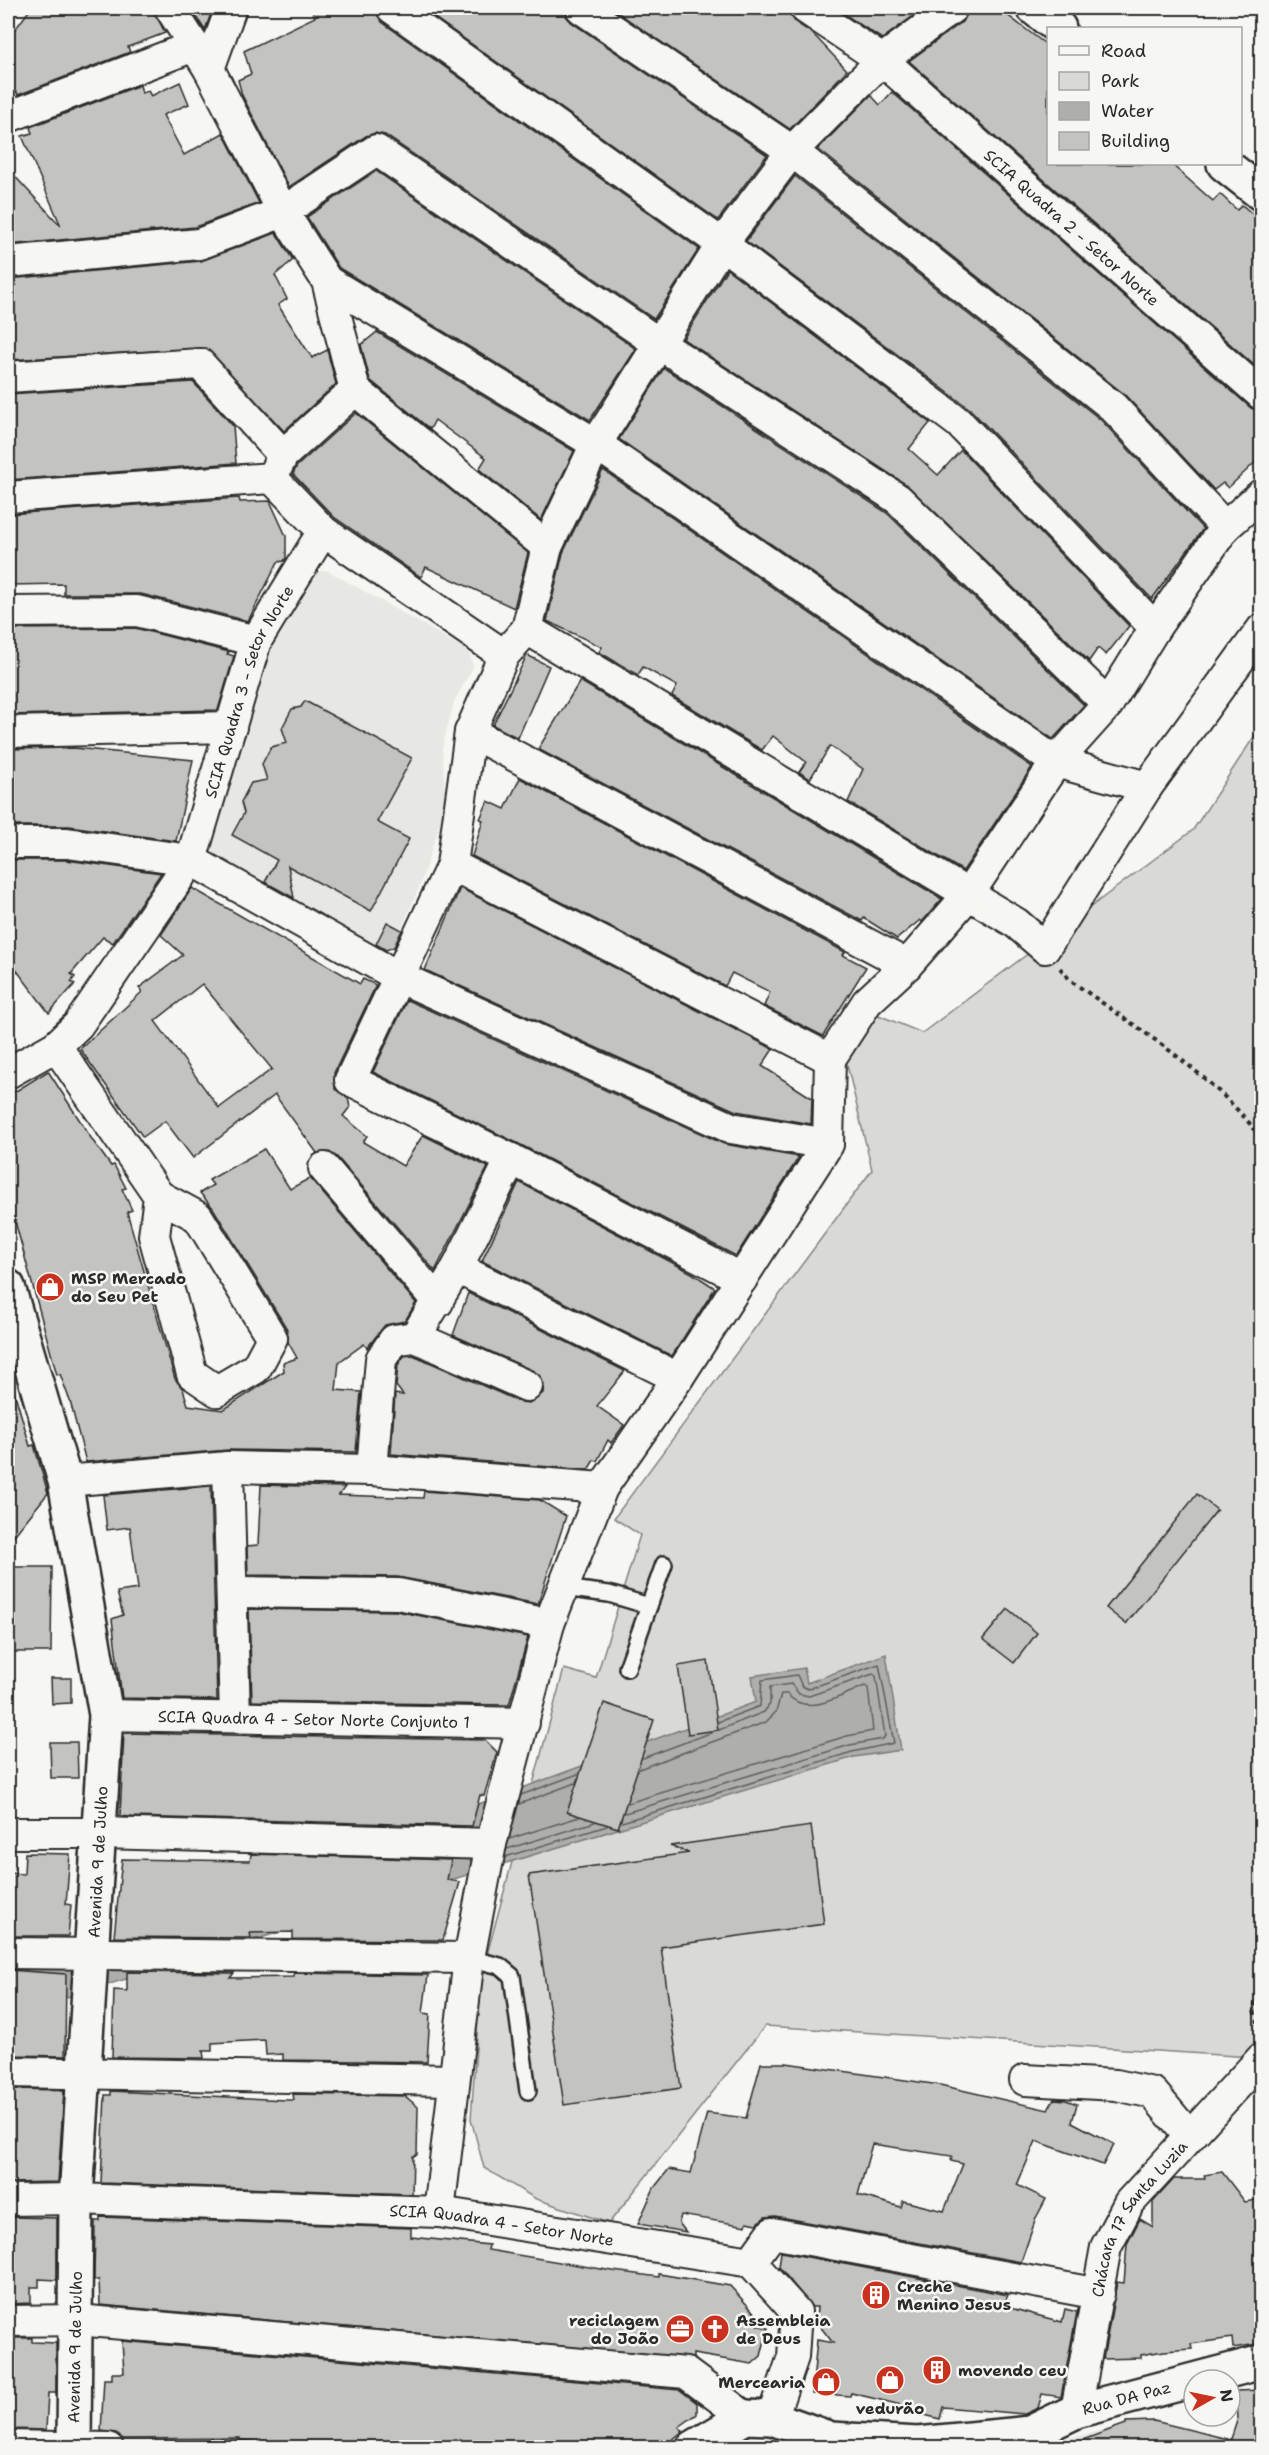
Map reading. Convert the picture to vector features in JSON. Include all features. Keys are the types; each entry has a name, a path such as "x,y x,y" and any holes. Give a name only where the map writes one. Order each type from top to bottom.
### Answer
{"street":[{"path":"170,8 202,57 283,212 327,281 355,390 547,547"},
{"path":"8,117 202,57 231,8"},
{"path":"392,8 722,244 959,423 1155,628"},
{"path":"581,8 792,151 1113,406 1225,527"},
{"name":"SCIA Quadra 2 - Setor Norte","path":"806,8 882,60 1262,395"},
{"path":"742,1279 511,1159 350,1080 452,865 470,732 504,655 527,629 547,547 596,444 661,345 722,244 792,151 882,60 952,8"},
{"path":"1034,8 1058,27"},
{"path":"8,262 200,244 283,212 376,150 661,345 898,499 1108,704"},
{"path":"1225,165 1262,194"},
{"path":"327,281 596,444 1056,762 1147,787"},
{"path":"8,377 200,364 323,531 504,655"},
{"path":"8,497 277,466 355,390"},
{"path":"440,2212 453,2080 469,1958 491,1844 549,1624 602,1488 678,1378 828,1144 830,1059 867,1002 907,965 968,895 1056,762 1108,704 1155,628 1225,527 1262,494"},
{"name":"SCIA Quadra 3 - Setor Norte","path":"8,1073 56,1046 78,1025 191,860 256,641 323,531"},
{"path":"8,612 137,611 256,641"},
{"path":"527,629 1017,923 1045,948 1147,787 1262,629"},
{"path":"8,732 231,727"},
{"path":"470,732 907,965"},
{"path":"8,843 67,843 191,860 399,977 731,1128 828,1144"},
{"path":"452,865 830,1059"},
{"path":"56,1046 159,1196 198,1217 272,1338 256,1368 217,1391 192,1374 154,1236 159,1196"},
{"path":"416,1337 457,1268 511,1159"},
{"path":"324,1168 438,1302"},
{"path":"457,1268 678,1378"},
{"name":"Avenida 9 de Julho","path":"8,1287 65,1481 106,1715 93,1952 82,2073 76,2199 77,2320 74,2446"},
{"path":"372,1470 381,1359 394,1340 416,1337 527,1386"},
{"path":"65,1481 228,1467 372,1470 602,1488"},
{"path":"228,1467 235,1717"},
{"path":"232,1592 398,1594 549,1624"},
{"name":"SCIA Quadra 4 - Setor Norte Conjunto 1","path":"106,1715 524,1723"},
{"path":"8,1833 100,1833 491,1844"},
{"path":"8,1953 93,1952 469,1958"},
{"name":"Chácara 17 Santa Luzia","path":"1076,2410 1106,2247 1129,2203 1189,2136 1247,2092 1262,2058"},
{"path":"8,2072 453,2080"},
{"path":"1025,2080 1116,2085 1153,2093 1189,2136"},
{"name":"SCIA Quadra 4 - Setor Norte","path":"8,2200 76,2199 440,2212 752,2262"},
{"path":"693,2448 759,2417 793,2357 796,2312 752,2262 772,2233 1099,2294"},
{"path":"8,2321 77,2320 686,2373 759,2417 831,2439 918,2444 1029,2440"},
{"name":"Rua DA Paz","path":"1029,2440 1076,2410 1262,2362"},
{"path":"8,2446 108,2448"}],"lane":[{"path":"627,1668 664,1564"},
{"path":"563,1588 609,1594 649,1606"},
{"path":"469,1958 500,1966 512,1976 528,2091"}],"path":[{"path":"1045,948 1070,980 1191,1068 1245,1117 1262,1139"},
{"path":"1262,1965 1254,2010 1262,2034"}],"shaded area":[{"path":"327,570 469,651 473,667 454,702 442,748 446,804 420,885 394,946 377,951 215,862 208,842 278,630 313,573"},
{"path":"1124,2425 1119,2447 1055,2448 1056,2441"}],"green space":[{"path":"1261,726 1261,2063 1251,2057 765,2026 609,2223 536,2199 484,2168 471,2119 481,1977 564,1669 596,1678 640,1535 614,1518 872,1170 844,1052 871,1012 922,1033 1193,830"}],"water":[{"path":"886,1654 901,1750 854,1757 8,2015 8,1977 756,1702 752,1676 804,1668 807,1683"}],"building":[{"path":"31,8 153,8 165,33 128,47 130,52 18,95 17,92 8,95 8,39"},
{"path":"190,8 213,8 205,30"},
{"path":"311,8 375,8 382,22 699,249 654,319 385,135 375,133 366,136 289,187 242,95 238,80 251,74 244,51 315,17"},
{"path":"421,8 564,8 571,22 767,155 718,220"},
{"path":"611,8 788,8 795,22 813,34 847,70 790,129"},
{"path":"835,8 924,8 882,39"},
{"path":"969,8 998,8 1047,45 1047,165 1172,165 1213,201 1220,194 1237,210 1242,205 1262,222 1262,290 1256,298 1262,301 1262,372 909,61 962,22"},
{"path":"180,82 189,104 163,115 184,155 223,133 259,203 195,227 8,245 8,169 61,226 22,136 32,133 30,127 140,85 142,93 148,91 151,96"},
{"path":"892,92 1251,408 1262,412 1262,456 1228,488 1223,483 1214,490 1124,394 818,149 871,95 880,105"},
{"path":"376,171 636,349 590,420 339,268 307,217"},
{"path":"795,176 1101,420 1203,529 1152,599 970,409 746,241"},
{"path":"276,233 293,260 275,275 287,299 278,305 312,358 327,350 336,384 284,431 206,348 8,360 8,279 201,261"},
{"path":"727,269 930,423 909,449 938,475 961,450 1129,626 1106,655 1098,648 1089,661 907,485 683,339"},
{"path":"377,332 574,451 541,520 479,469 486,458 435,420 430,429 370,380 361,345"},
{"path":"664,368 887,513 1084,705 1053,739 619,439"},
{"path":"193,382 233,426 236,463 8,480 8,394"},
{"path":"356,413 528,553 514,608 426,567 421,577 334,517 293,474 297,466"},
{"path":"603,470 1032,767 963,871 848,802 863,769 830,746 810,779 799,772 806,762 773,736 762,750 672,696 677,686 643,667 638,675 599,652 602,647 547,621 563,553"},
{"path":"239,498 240,502 270,501 286,536 286,558 278,562 248,621 141,594 64,594 64,584 8,585 8,514"},
{"path":"135,628 229,652 227,654 234,656 218,710 8,715 8,629"},
{"path":"527,655 549,666 518,738 493,725"},
{"path":"580,681 942,899 922,922 920,920 897,939 864,918 862,921 538,749"},
{"path":"305,701 412,758 377,822 409,839 371,911 288,866 294,898 265,882 277,860 232,835 244,813 241,802 251,783 267,780 262,764 271,747 287,743 282,728 292,709 301,707"},
{"path":"74,748 193,760 176,841 69,826 8,826 8,749"},
{"path":"520,778 845,952 843,955 866,967 823,1036 764,1006 770,992 732,973 725,986 472,856 483,820 480,819 488,801 505,809"},
{"path":"8,860 66,860 161,873 113,943 103,937 71,974 75,977 71,982 75,984 49,1013 15,968 8,973"},
{"path":"192,888 360,984 363,979 376,985 334,1073 335,1089 348,1098 350,1107 343,1116 367,1136 363,1142 403,1166 423,1135 488,1167 435,1271 337,1157 329,1152 317,1153 275,1095 193,1158 165,1121 143,1137 80,1049 142,992 139,988 183,955 161,935","holes":["202,984 272,1069 219,1108 155,1021"]},
{"path":"460,888 773,1049 762,1066 812,1098 811,1124 736,1111 425,970"},
{"path":"387,922 402,930 394,947 386,950 376,944"},
{"path":"407,1000 724,1144 799,1157 736,1256 373,1072"},
{"path":"48,1071 93,1141 111,1166 114,1165 126,1188 122,1189 132,1210 127,1212 175,1379 183,1389 188,1405 223,1410 284,1371 283,1363 297,1358 288,1342 287,1329 213,1208 200,1193 213,1185 209,1180 264,1149 290,1189 310,1178 416,1303 405,1321 385,1325 367,1348 364,1344 339,1362 336,1390 361,1392 356,1452 228,1450 86,1462 70,1401 60,1374 57,1375 15,1221 11,1222 8,1212 8,1096"},
{"path":"519,1182 692,1273 715,1288 672,1356 482,1261"},
{"path":"468,1293 625,1371 597,1406 624,1425 611,1443 608,1440 597,1461 594,1460 588,1470 391,1454 395,1394 403,1395 396,1386 398,1365 404,1356 413,1355 520,1402 529,1403 543,1393 544,1384 534,1371 453,1335"},
{"path":"13,1387 30,1446 34,1445 48,1493 8,1543 8,1388"},
{"path":"261,1485 345,1487 339,1495 423,1498 424,1491 540,1500 566,1516 538,1604 398,1577 248,1575 247,1546 258,1545"},
{"path":"211,1486 217,1700 122,1698 112,1619 123,1615 117,1592 138,1589 130,1527 107,1530 103,1495"},
{"path":"1197,1494 1217,1510 1126,1624 1106,1608"},
{"path":"8,1567 52,1567 51,1652 8,1652"},
{"path":"249,1609 396,1611 528,1637 509,1705 252,1701"},
{"path":"1008,1609 1037,1633 1014,1663 983,1639"},
{"path":"708,1661 718,1730 688,1734 678,1666"},
{"path":"51,1678 71,1678 71,1703 52,1704"},
{"path":"604,1703 654,1720 618,1828 567,1812"},
{"path":"124,1733 485,1740 497,1752 484,1796 480,1795 472,1826 131,1817 120,1816"},
{"path":"50,1742 77,1742 78,1778 51,1778"},
{"path":"811,1826 824,1924 661,1947 681,2088 564,2105 529,1875 689,1853 670,1846"},
{"path":"25,1853 70,1854 66,1904 71,1905 68,1936 8,1936 8,1873 24,1874"},
{"path":"251,1854 451,1860 447,1880 460,1882 443,1940 293,1939 293,1932 250,1933 251,1938 114,1937 122,1859 250,1861"},
{"path":"8,1970 66,1974 65,2056 8,2055"},
{"path":"127,1972 234,1973 230,1978 294,1977 294,1973 428,1975 423,2013 430,2014 427,2062 283,2060 283,2054 266,2055 265,2040 212,2043 212,2051 203,2051 204,2058 112,2057 114,1990 127,1991"},
{"path":"761,2063 786,2063 940,2085 1048,2110 1054,2099 1066,2100 1077,2104 1072,2122 1114,2144 1103,2165 1036,2141 1017,2185 1046,2199 1036,2218 1021,2262 775,2216 765,2217 757,2224 747,2222 746,2226 681,2215 679,2223 686,2232 638,2224 654,2188 669,2169 691,2173 707,2113 746,2118","holes":["872,2144 952,2156 951,2161 963,2164 944,2211 903,2201 901,2207 858,2195"]},
{"path":"8,2089 64,2090 58,2182 8,2183"},
{"path":"111,2091 285,2100 294,2100 293,2094 405,2096 418,2107 417,2155 413,2156 412,2194 101,2183 105,2095 111,2095"},
{"path":"1222,2172 1245,2202 1262,2199 1262,2340 1257,2340 1257,2344 1233,2348 1232,2338 1191,2344 1192,2349 1141,2355 1141,2358 1103,2359 1117,2282 1124,2283 1127,2244 1140,2219 1153,2227 1153,2202 1174,2179 1205,2179 1204,2175"},
{"path":"8,2217 57,2218 57,2280 39,2279 39,2287 31,2287 31,2303 8,2304"},
{"path":"100,2217 411,2228 411,2237 489,2245 488,2250 613,2271 659,2277 659,2274 730,2286 759,2318 757,2325 768,2328 761,2356 752,2364 693,2354 693,2358 100,2305 99,2280 94,2280 95,2221 100,2221"},
{"path":"781,2252 1008,2295 1003,2306 1062,2322 1065,2309 1077,2312 1061,2397 1042,2394 1038,2408 1025,2414 943,2407 940,2419 913,2412 914,2408 851,2393 850,2396 812,2393 817,2340 833,2343 816,2321 817,2307 812,2307 779,2267"},
{"path":"8,2338 32,2338 32,2342 56,2343 56,2393 48,2393 46,2430 8,2429"},
{"path":"122,2341 680,2390 697,2403 697,2414 679,2427 683,2431 662,2448 342,2448 239,2440 240,2438 122,2439 116,2433 101,2431 104,2379 112,2379 112,2373 124,2373"},
{"path":"1262,2390 1262,2448 1228,2448 1235,2428 1242,2428 1242,2391"},
{"path":"1154,2421 1228,2439 1227,2448 1069,2448 1069,2445 1126,2424 1126,2422"}],"place":[{"name":"MSP Mercado do Seu Pet","path":"50,1287"},
{"name":"Creche Menino Jesus","path":"876,2295"},
{"name":"reciclagem do João","path":"680,2329"},
{"name":"Assembleia de Deus","path":"715,2329"},
{"name":"movendo ceu","path":"937,2370"},
{"name":"vedurão","path":"890,2380"},
{"name":"Mercearia","path":"826,2382"}]}
